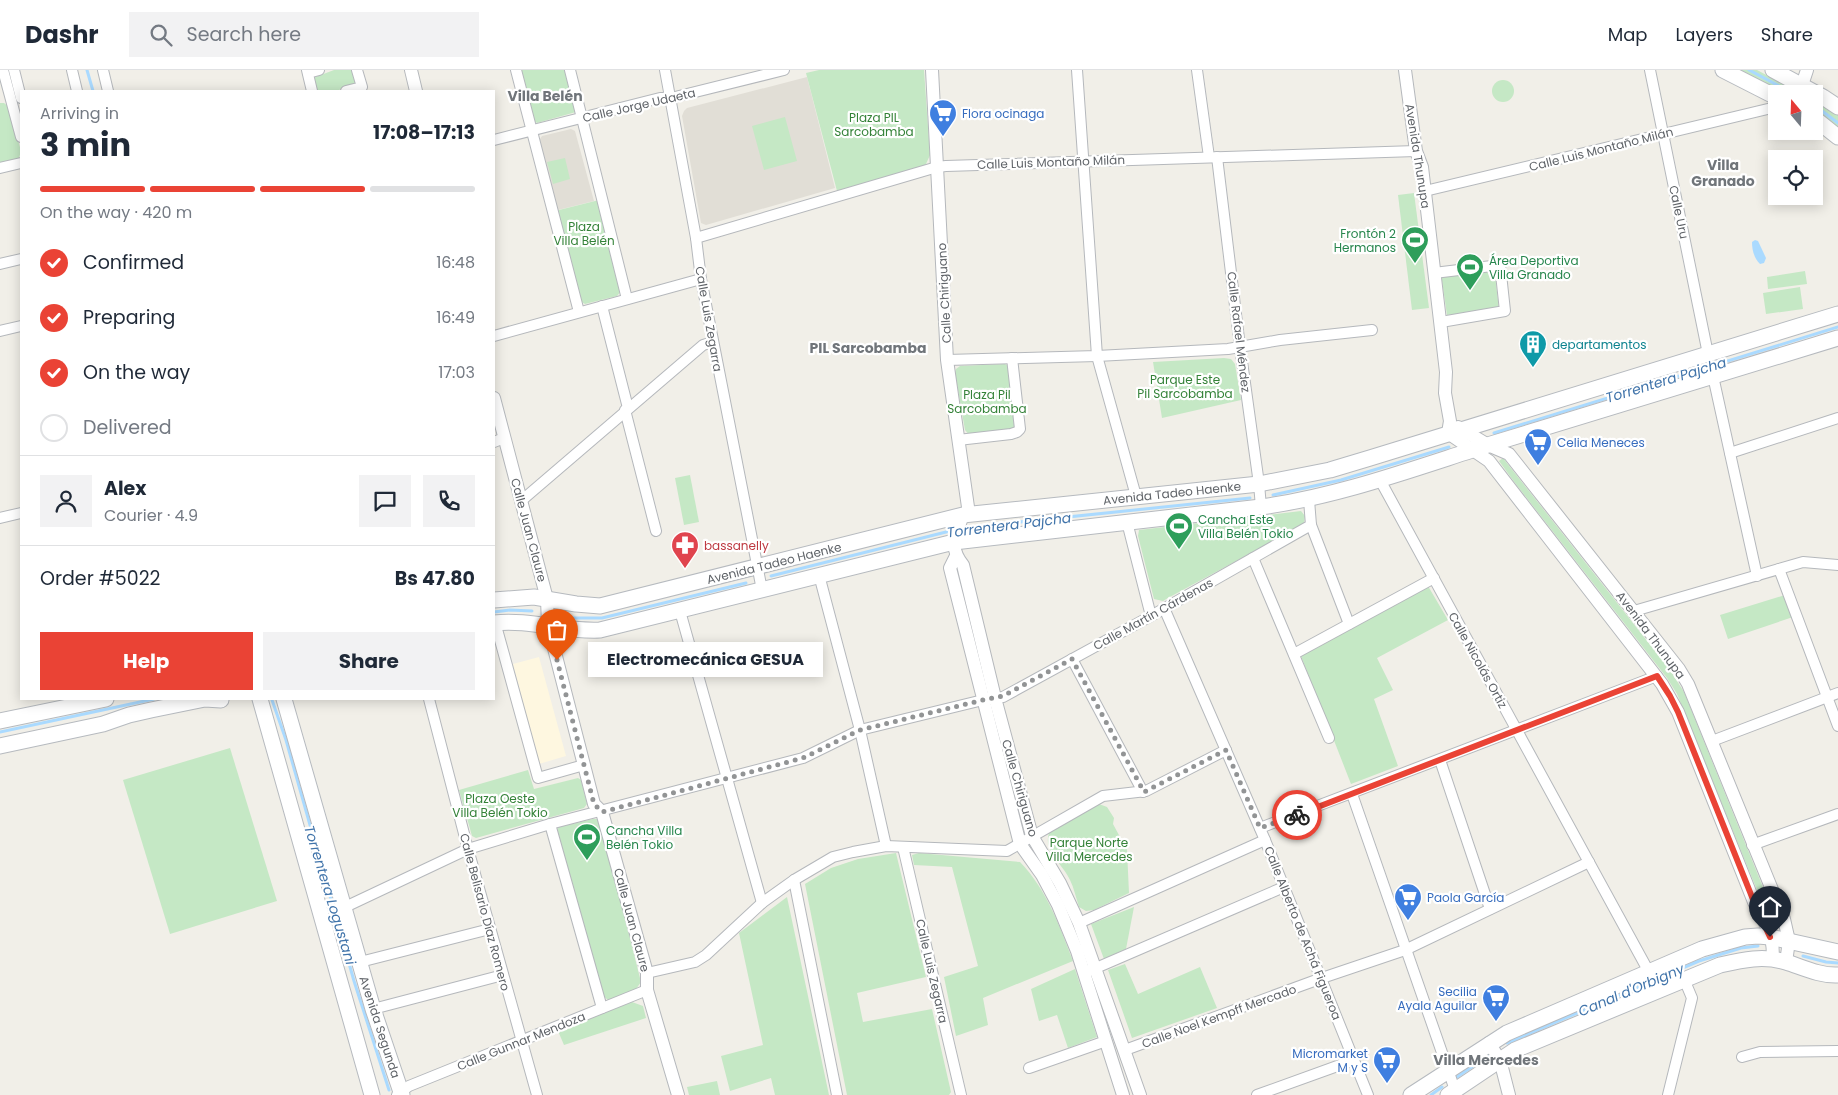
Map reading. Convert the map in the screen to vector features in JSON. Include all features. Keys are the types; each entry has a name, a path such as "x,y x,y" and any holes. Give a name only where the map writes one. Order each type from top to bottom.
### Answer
{"main road":[{"path":"1723,70 1768,93"},
{"path":"1772,70 1802,85"},
{"path":"1823,98 1838,107"},
{"path":"1823,125 1838,137"},
{"name":"Avenida Tadeo Haenke","path":"495,600 534,597 600,606 756,568 960,531 1136,496 1260,487 1330,470 1453,428 1838,314"},
{"name":"Avenida Tadeo Haenke","path":"495,622 517,621 582,631 600,630 819,575 960,531 1127,522 1309,500 1380,480 1838,338"},
{"path":"0,721 101,700"},
{"path":"0,746 103,724 130,722 211,706 225,700"},
{"name":"Avenida Segunda","path":"260,700 372,1095"},
{"name":"Avenida Segunda","path":"284,700 343,908 400,1094"},
{"path":"1411,1095 1507,1033 1702,949 1745,936 1770,937 1838,952"},
{"path":"1451,1093 1515,1050 1720,965 1747,959 1779,960 1815,972 1838,975"}],"street":[{"path":"3,70 13,97 20,131"},
{"path":"13,97 14,70"},
{"path":"72,70 77,90"},
{"path":"102,70 108,90"},
{"path":"312,90 307,72 319,70"},
{"path":"350,90 362,87 358,70"},
{"path":"411,70 416,90"},
{"path":"516,70 579,312"},
{"path":"570,70 627,299"},
{"name":"Calle Luis Zegarra","path":"665,70 696,238 701,279 756,568 762,590"},
{"name":"Calle Jorge Udaeta","path":"495,140 660,98 671,98 784,70"},
{"name":"Calle Chiriguano","path":"932,70 947,360 958,440 960,531 950,568 1032,836 1060,883 1079,923 1140,1095"},
{"path":"1077,70 1098,356 1136,496"},
{"name":"Calle Rafael Méndez","path":"1197,70 1213,157 1261,505"},
{"name":"Avenida Thunupa","path":"1405,70 1416,151 1422,167 1441,322 1446,372 1445,393 1453,428 1473,450 1489,461 1666,690 1678,712 1754,902 1770,937 1773,952 1779,960 1789,941 1784,919 1752,845 1712,741 1688,684 1679,669 1509,454 1453,428"},
{"name":"Calle Uru","path":"1650,70 1708,354"},
{"path":"1802,85 1807,70"},
{"name":"Calle Luis Montaño Milán","path":"1425,191 1768,109"},
{"name":"Calle Luis Montaño Milán","path":"696,238 937,167 1416,151"},
{"path":"0,168 20,163"},
{"path":"0,264 20,260"},
{"path":"1434,273 1500,265 1504,311 1441,322"},
{"path":"495,336 701,279"},
{"path":"602,306 656,531"},
{"path":"0,332 20,326"},
{"path":"947,360 1098,356 1240,348 1280,340 1372,330"},
{"path":"521,501 626,409 703,345 713,342"},
{"path":"958,440 1011,434 1020,429 1012,358"},
{"path":"1713,376 1757,576"},
{"name":"Calle Juan Claure","path":"495,406 499,440 521,501 547,599 548,626 594,804 602,812 647,974 647,990 678,1095"},
{"path":"1730,453 1838,418"},
{"name":"Calle Nicolás Ortiz","path":"1380,480 1649,972"},
{"path":"1309,500 1311,525 1349,624"},
{"path":"0,518 20,513"},
{"path":"1127,522 1151,616"},
{"name":"Calle Martín Cárdenas","path":"343,908 468,849 550,824 602,812 803,758 860,730 1003,696 1151,616 1311,525"},
{"path":"1254,558 1329,738"},
{"path":"1634,611 1803,562 1838,566"},
{"path":"1779,569 1797,620 1833,695 1838,726"},
{"path":"819,575 860,730 886,846"},
{"path":"1294,654 1434,578"},
{"name":"Calle Alberto de Achá Figueroa","path":"1164,608 1266,840 1368,1095"},
{"path":"680,611 762,903"},
{"path":"495,626 538,778 584,765"},
{"path":"1072,659 1144,792"},
{"path":"1260,828 1657,676"},
{"path":"1712,741 1833,695"},
{"name":"Calle Chiriguano","path":"989,699 1020,844 1042,874 1058,905 1077,951 1123,1095"},
{"name":"Calle Belisario Díaz Romero","path":"429,700 502,976 537,1095"},
{"path":"647,974 695,962 706,955 762,903 794,880 833,858 886,846 1007,851 1103,796 1144,792 1226,750"},
{"path":"1440,760 1490,909"},
{"path":"1352,794 1447,1071 1451,1093"},
{"path":"1752,845 1838,814"},
{"path":"550,824 602,1008"},
{"path":"1079,923 1266,840"},
{"name":"Calle Luis Zegarra","path":"903,847 961,1095"},
{"name":"Calle Noel Kempff Mercado","path":"1125,1050 1322,978 1405,950 1589,862"},
{"path":"794,880 837,1095"},
{"path":"1083,973 1284,887"},
{"path":"360,962 490,929"},
{"path":"373,1010 502,976"},
{"path":"1668,1095 1692,998 1684,979"},
{"name":"Calle Gunnar Mendoza","path":"400,1094 409,1086 647,990"},
{"path":"1029,1068 1106,1041"},
{"path":"1490,1043 1500,1060 1508,1095"},
{"path":"1742,1057 1760,1052 1838,1051"},
{"path":"1257,1095 1354,1060"}],"shaded area":[{"path":"807,77 835,188 706,225 701,223 682,116 684,111 687,108"},
{"path":"571,129 575,131 594,201 558,210 538,142 542,136"},
{"path":"539,657 566,756 539,764 513,664"}],"green space":[{"path":"334,70 353,70 356,84 339,90 316,90 313,78"},
{"path":"520,70 567,70 576,112 537,123 534,121"},
{"name":"Plaza PIL Sarcobamba","path":"819,70 924,70 930,155 926,164 922,167 837,191 806,73"},
{"path":"1737,70 1757,70 1785,85 1768,86"},
{"path":"1503,80 1511,83 1514,91 1511,99 1503,102 1495,99 1492,91 1495,83"},
{"path":"0,103 4,103 9,107 20,147 20,154 19,158 0,164"},
{"path":"1823,106 1838,115 1838,128 1823,117"},
{"path":"785,117 797,161 764,170 752,126"},
{"path":"565,158 570,179 553,184 547,162"},
{"name":"Frontón 2 Hermanos","path":"1414,193 1429,308 1412,310 1398,195"},
{"name":"Plaza Villa Belén","path":"599,200 621,291 617,296 585,304 580,301 555,211"},
{"name":"Área Deportiva Villa Granado","path":"1494,267 1499,309 1447,315 1441,274"},
{"path":"1805,271 1807,284 1768,289 1767,277"},
{"path":"1800,287 1803,309 1766,314 1763,293"},
{"name":"Parque Este Pil Sarcobamba","path":"1231,359 1235,364 1241,400 1162,418 1153,362"},
{"name":"Plaza Pil Sarcobamba","path":"1005,364 1008,366 1015,429 970,436 965,430 955,373 956,369 960,366"},
{"path":"1503,458 1670,670 1684,692 1775,917 1774,919 1768,917 1677,694 1667,678 1515,483 1499,461"},
{"path":"690,475 699,522 684,525 675,478"},
{"path":"1301,511 1305,516 1304,524 1163,601 1154,599 1138,536 1139,530"},
{"path":"1428,586 1448,620 1377,658 1393,690 1374,699 1398,766 1351,784 1301,656"},
{"path":"1785,595 1793,617 1728,639 1720,615"},
{"path":"230,748 277,901 170,934 123,780"},
{"name":"Plaza Oeste Villa Belén Tokio","path":"528,770 534,789 578,778 581,780 587,804 584,808 476,838 472,836 459,790"},
{"name":"Parque Norte Villa Mercedes","path":"1099,804 1107,807 1114,818 1113,824 1127,850 1129,893 1094,910 1086,911 1079,907 1067,874 1054,856 1048,844 1048,838 1050,831"},
{"path":"598,819 601,822 641,982 636,989 608,1000 602,995 557,829"},
{"path":"896,853 926,977 857,993 863,1022 932,1009 951,1092 949,1095 847,1095 805,884 831,868 858,859"},
{"path":"919,853 1020,862 1045,896 1073,961 983,998 988,1025 956,1036 944,977 978,966 952,867 914,865 912,855"},
{"path":"787,897 829,1095 775,1095 771,1078 730,1091 721,1056 763,1045 739,933"},
{"path":"1134,907 1126,949 1104,959 1091,924"},
{"path":"1125,964 1138,994 1200,967 1217,1008 1132,1038 1108,970"},
{"path":"1075,969 1097,1037 1068,1048 1057,1015 1039,1021 1031,989"},
{"path":"632,1002 643,1006 646,1018 564,1045 558,1031"},
{"path":"717,1081 720,1095 689,1095 687,1087"}],"water":[{"path":"1758,241 1766,258 1764,263 1760,264 1754,254 1752,242"}],"waterway":[{"name":"Torrentera Logustani","path":"87,70 93,90"},
{"path":"1749,70 1777,85"},
{"path":"1823,112 1838,123"},
{"name":"Torrentera Pajcha","path":"1494,433 1838,327"},
{"name":"Torrentera Pajcha","path":"1273,495 1341,480 1449,447"},
{"name":"Torrentera Pajcha","path":"962,528 1250,498"},
{"name":"Torrentera Pajcha","path":"771,576 954,530"},
{"name":"Torrentera Pajcha","path":"572,618 602,618 746,583"},
{"name":"Torrentera Pajcha","path":"495,612 510,610 532,611"},
{"name":"Torrentera Pajcha","path":"0,732 149,700"},
{"name":"Torrentera Logustani","path":"272,700 286,740 354,981 389,1090"},
{"name":"Canal d'Orbigny","path":"1507,1043 1699,961 1741,948 1758,946"},
{"name":"Canal d'Orbigny","path":"1803,956 1838,963"},
{"name":"Canal d'Orbigny","path":"1457,1077 1489,1055"},
{"name":"Canal d'Orbigny","path":"1431,1095 1442,1087"}],"way so far":[{"path":"557,660 594,804 602,812 803,758 860,730 1003,696 1072,659 1144,792 1226,750 1260,828 1297,815"}],"place":[{"name":"Flora ocinaga","path":"943,137"},
{"name":"Frontón 2 Hermanos","path":"1415,264"},
{"name":"Área Deportiva Villa Granado","path":"1470,291"},
{"name":"departamentos","path":"1533,368"},
{"name":"Celia Meneces","path":"1538,466"},
{"name":"Cancha Este Villa Belén Tokio","path":"1179,550"},
{"name":"bassanelly","path":"685,569"},
{"name":"Electromecánica GESUA","path":"557,660"},
{"name":"Cancha Villa Belén Tokio","path":"587,861"},
{"name":"Paola García","path":"1408,921"},
{"name":"Secilia Ayala Aguilar","path":"1496,1022"},
{"name":"Micromarket M y S","path":"1387,1084"}],"district":[{"name":"Villa Belén","path":"545,96"},
{"name":"Villa Granado","path":"1723,174"},
{"name":"PIL Sarcobamba","path":"868,348"},
{"name":"Villa Mercedes","path":"1486,1060"}],"route":[{"path":"1297,815 1657,676 1678,712 1754,902 1770,937"}]}
